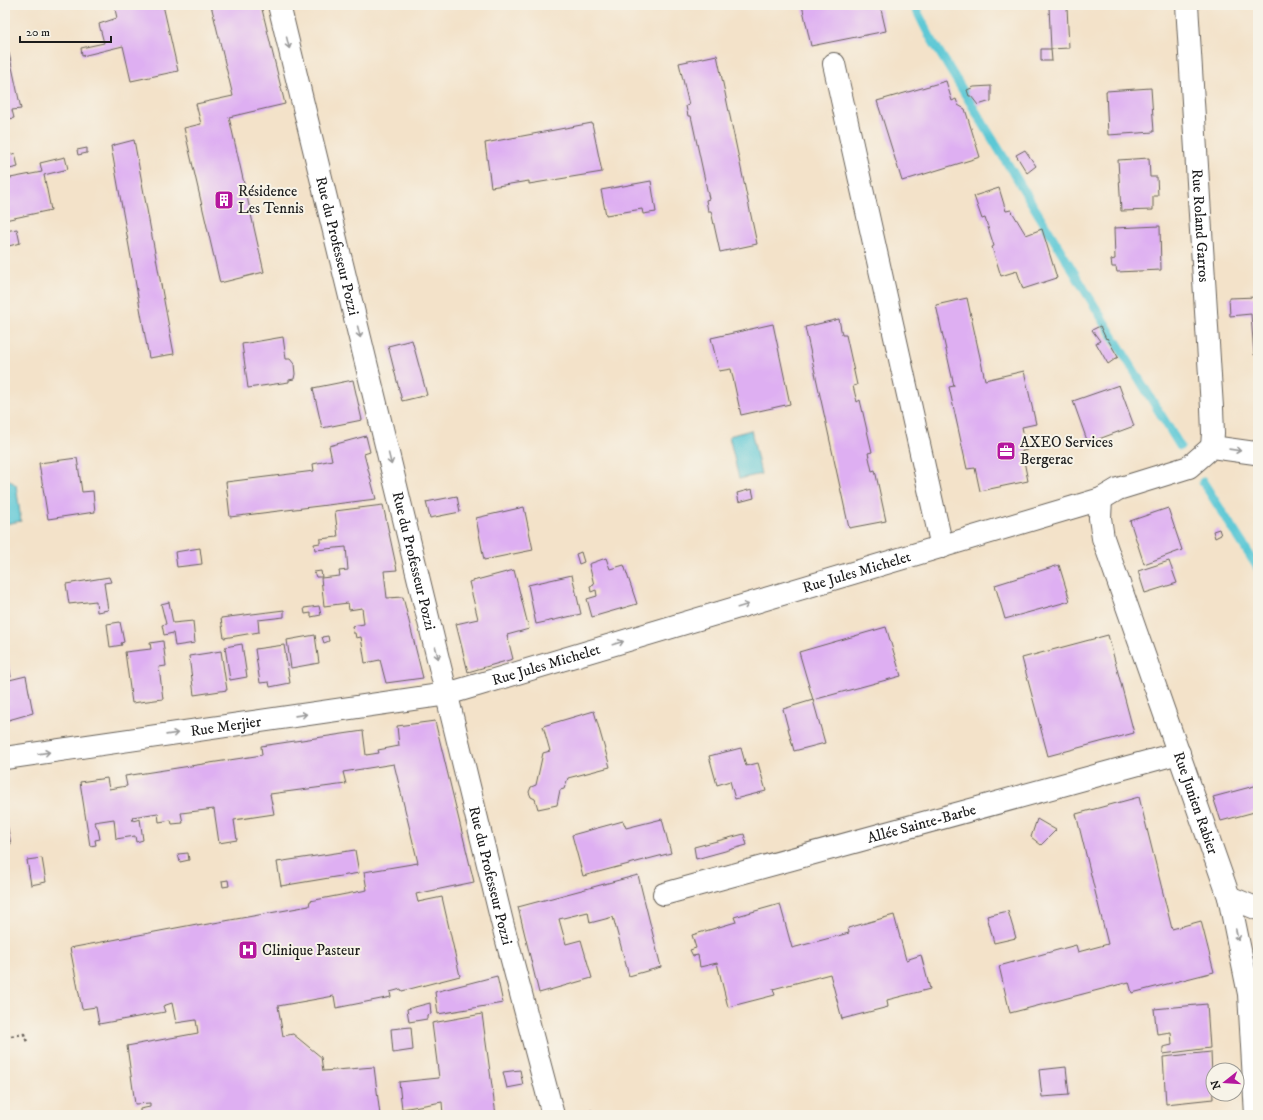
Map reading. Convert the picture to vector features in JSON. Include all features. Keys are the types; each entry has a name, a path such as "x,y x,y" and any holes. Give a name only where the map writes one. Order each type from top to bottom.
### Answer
{"street":[{"name":"Rue du Professeur Pozzi","path":"279,5 502,922 553,1115"},
{"name":"Rue Roland Garros","path":"1187,5 1212,408 1212,447"},
{"path":"834,64 942,547"},
{"name":"Rue Jules Michelet","path":"447,694 1101,499 1118,489 1189,467 1212,447"},
{"path":"1212,447 1255,453 1258,450"},
{"name":"Rue Junien Rabier","path":"1101,499 1100,518 1103,538 1229,897 1254,988 1256,1115"},
{"name":"Rue Merjier","path":"5,758 447,694"},
{"name":"Allée Sainte-Barbe","path":"664,894 1179,753"},
{"path":"1229,897 1258,909"}],"path":[{"path":"5,1037 24,1034 27,1042"}],"water":[{"path":"751,430 761,474 739,479 729,436"},
{"path":"5,477 16,485 21,521 5,524"}],"building":[{"path":"114,5 163,5 178,71 131,81 123,46 82,56 81,48 104,43 99,24 117,18"},
{"path":"211,5 261,5 285,104 229,117 264,272 220,283 184,128 201,124 196,104 233,96"},
{"path":"802,5 880,5 886,31 811,46"},
{"path":"1049,7 1067,7 1069,48 1051,49"},
{"path":"1041,49 1051,49 1052,61 1041,61"},
{"path":"9,53 21,109 12,110 14,118 5,120 5,54"},
{"path":"717,55 757,244 720,252 711,211 708,211 706,200 709,199 691,116 688,116 686,106 689,105 679,63"},
{"path":"946,81 952,101 956,99 958,105 965,109 980,157 902,181 877,101"},
{"path":"991,86 991,101 978,105 971,96 969,96 967,90 974,87"},
{"path":"1151,88 1154,132 1108,135 1106,91"},
{"path":"592,123 602,172 529,184 529,181 491,187 485,143"},
{"path":"5,138 10,155 15,153 18,167 5,170"},
{"path":"134,140 174,354 149,358 111,146"},
{"path":"87,148 87,153 78,155 77,150"},
{"path":"1025,150 1036,166 1027,173 1016,155"},
{"path":"65,157 68,169 44,175 51,210 5,220 5,179 42,172 40,163"},
{"path":"1149,158 1150,177 1157,177 1158,196 1153,196 1153,210 1121,211 1118,160"},
{"path":"651,181 656,212 643,214 642,209 606,215 601,190"},
{"path":"999,188 1006,211 1011,210 1026,235 1042,229 1057,278 1023,289 1017,271 1001,276 992,247 994,246 985,218 982,219 974,196"},
{"path":"1160,226 1161,270 1117,272 1116,267 1112,267 1111,260 1115,259 1114,228"},
{"path":"17,229 20,243 5,247 5,231"},
{"path":"1256,291 1258,291 1258,355 1254,355 1251,314 1230,316 1229,298 1257,297"},
{"path":"967,298 985,380 1024,371 1036,424 1022,427 1027,450 1022,451 1028,481 980,491 975,468 967,469 949,387 954,386 936,305"},
{"path":"839,319 842,335 846,335 857,385 853,386 857,402 860,400 872,452 868,453 872,471 875,470 886,521 849,528 805,327"},
{"path":"773,324 790,404 741,415 731,369 719,371 711,338"},
{"path":"1100,326 1106,339 1107,338 1118,357 1108,364 1096,343 1100,341 1092,330"},
{"path":"283,337 286,359 290,359 294,364 294,379 289,380 289,382 248,388 242,344"},
{"path":"412,340 427,395 402,401 388,346"},
{"path":"353,380 362,420 322,428 313,388"},
{"path":"1119,385 1134,426 1088,443 1073,401"},
{"path":"366,436 370,452 364,454 376,499 230,517 226,482 314,471 313,464 332,460 329,446"},
{"path":"77,458 82,492 93,491 95,512 48,519 39,463"},
{"path":"752,489 754,498 739,502 737,493"},
{"path":"457,496 460,512 430,518 426,502"},
{"path":"383,505 397,570 384,571 387,598 403,597 423,678 386,683 380,660 365,663 361,637 356,638 355,633 353,633 352,626 364,624 362,608 349,610 348,603 324,606 321,578 340,576 339,571 348,570 346,547 315,550 314,544 320,543 320,539 338,537 335,511"},
{"path":"524,507 533,550 484,560 476,518"},
{"path":"1168,508 1182,550 1144,564 1130,521"},
{"path":"1219,529 1221,535 1215,538 1213,531"},
{"path":"200,548 202,564 177,567 175,552"},
{"path":"581,552 584,562 579,564 576,554"},
{"path":"606,558 610,569 624,565 637,604 592,617 587,599 597,596 596,590 591,592 590,586 594,585 589,564"},
{"path":"1169,561 1177,583 1145,593 1138,571"},
{"path":"1059,565 1070,601 1005,619 995,585"},
{"path":"514,570 529,629 507,635 513,659 468,672 456,624 478,619 469,582"},
{"path":"321,571 322,577 316,577 314,572"},
{"path":"572,575 581,614 536,624 528,585"},
{"path":"109,577 111,582 104,583 108,610 97,612 96,601 69,604 66,584"},
{"path":"169,602 173,623 193,621 195,643 175,646 173,633 164,635 162,625 166,624 161,604"},
{"path":"319,606 321,615 311,617 311,613 305,614 304,608"},
{"path":"284,610 284,617 258,620 259,632 224,638 221,618"},
{"path":"120,622 124,642 121,643 122,645 110,647 107,624"},
{"path":"886,627 901,676 813,700 799,652"},
{"path":"315,635 319,663 291,668 287,640"},
{"path":"1108,635 1134,733 1048,756 1022,658"},
{"path":"328,636 329,641 324,643 322,637"},
{"path":"163,641 166,666 159,667 163,699 132,703 125,652 151,649 150,643"},
{"path":"242,644 247,677 230,680 225,647"},
{"path":"284,645 290,683 270,687 269,682 260,683 255,649"},
{"path":"221,651 227,690 194,695 189,656"},
{"path":"5,660 8,660 11,677 5,678"},
{"path":"26,676 33,713 5,721 5,681"},
{"path":"813,700 825,743 794,751 783,709"},
{"path":"594,711 610,767 568,778 564,789 560,790 557,805 538,809 535,799 531,797 529,792 531,787 536,785 543,753 550,751 543,726"},
{"path":"435,721 474,882 416,894 418,902 442,897 460,976 402,991 401,989 390,992 391,997 336,1008 334,996 278,1006 283,1036 293,1034 321,1057 323,1071 374,1067 380,1115 140,1115 140,1109 150,1107 150,1103 135,1104 127,1046 198,1033 196,1020 176,1023 172,1003 163,1006 165,1012 99,1024 96,1007 82,1009 70,948 197,924 197,926 309,906 310,901 367,890 364,872 418,863 394,764 343,772 346,784 270,794 274,814 234,820 237,840 219,843 214,809 181,813 183,823 172,824 171,820 159,822 158,813 132,817 133,821 140,819 143,840 136,842 135,836 116,839 114,819 94,822 98,829 100,839 95,840 96,845 90,846 80,782 107,778 109,789 127,786 125,776 262,755 261,746 363,731 366,755 379,753 378,750 399,746 397,726"},
{"path":"741,748 746,766 758,763 766,791 735,799 730,781 717,785 709,756"},
{"path":"1258,785 1258,811 1221,821 1213,797"},
{"path":"1139,797 1172,929 1201,921 1214,972 1132,993 1129,982 1010,1013 999,966 1076,945 1078,952 1108,944 1076,814"},
{"path":"5,814 11,844 5,845"},
{"path":"662,819 671,853 583,876 572,835 623,821 626,828"},
{"path":"1037,819 1056,830 1041,845 1031,837"},
{"path":"744,834 747,845 696,859 694,847"},
{"path":"355,850 359,873 281,886 277,862"},
{"path":"188,853 189,860 180,862 178,854"},
{"path":"42,858 46,882 31,885 27,860"},
{"path":"638,875 661,967 629,976 613,917 590,923 588,912 559,919 566,944 581,940 592,978 539,993 518,907"},
{"path":"228,880 229,886 223,887 222,881"},
{"path":"780,904 792,948 849,933 848,928 894,915 906,960 921,955 930,989 887,1000 888,1007 842,1019 830,974 773,989 775,995 728,1007 717,963 700,967 698,955 693,956 690,950 696,948 692,935 736,922 734,917"},
{"path":"1008,911 1016,938 994,943 987,916"},
{"path":"497,976 503,1003 438,1014 435,992"},
{"path":"430,1003 431,1014 427,1015 427,1019 409,1022 407,1009"},
{"path":"1207,1004 1210,1048 1163,1054 1163,1047 1172,1045 1171,1032 1157,1034 1154,1009"},
{"path":"482,1014 496,1115 443,1115 442,1102 402,1109 399,1082 439,1078 432,1023"},
{"path":"411,1027 413,1050 393,1053 391,1029"},
{"path":"1211,1052 1211,1062 1205,1062 1205,1100 1166,1104 1163,1057"},
{"path":"1066,1067 1069,1095 1042,1097 1039,1070"},
{"path":"520,1070 523,1085 507,1088 503,1072"},
{"path":"592,1110 593,1115 575,1115 575,1114"}],"waterway":[{"path":"914,5 929,35 1180,446"},
{"path":"1203,482 1258,568"}],"place":[{"name":"Résidence Les Tennis","path":"224,200"},
{"name":"AXEO Services Bergerac","path":"1006,451"},
{"name":"Clinique Pasteur","path":"248,950"}]}
